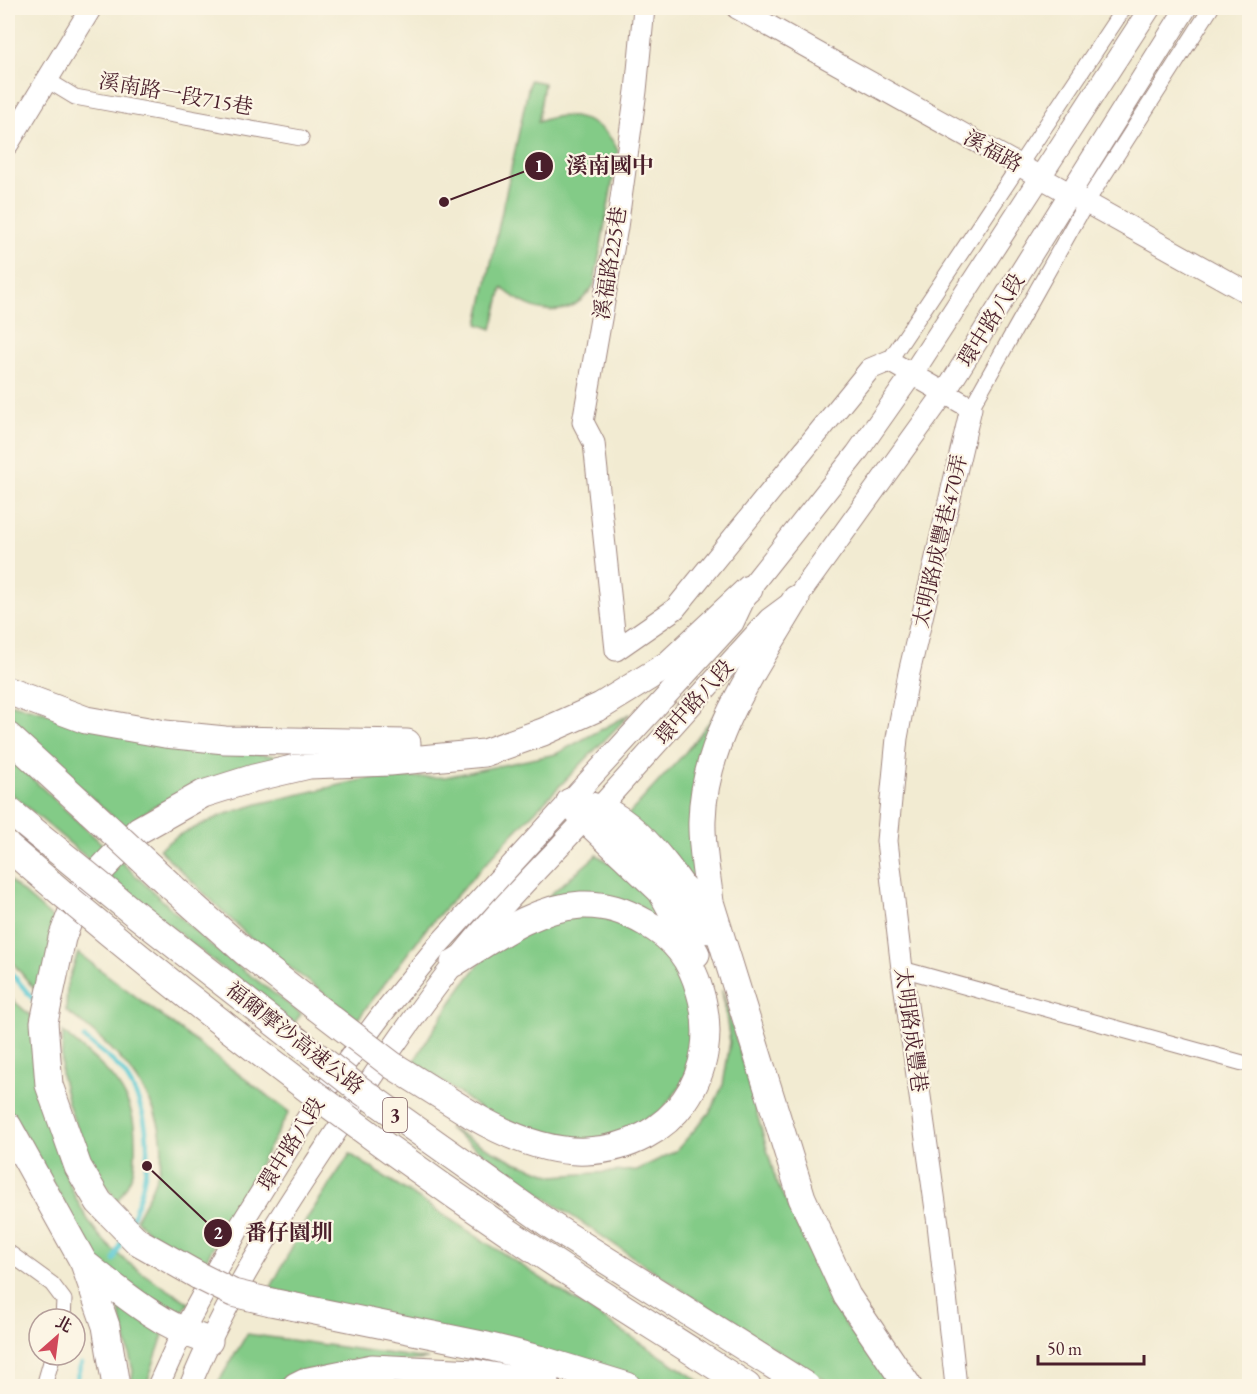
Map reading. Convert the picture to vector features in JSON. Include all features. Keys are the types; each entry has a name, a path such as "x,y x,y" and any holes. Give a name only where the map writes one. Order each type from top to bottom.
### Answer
{"highway":[{"path":"627,1386 487,1346 233,1293 176,1266 137,1241 99,1202 78,1167 49,1085 44,1022 54,967 65,929 80,893 107,861 140,830 161,816 203,794 254,778 309,765 484,753 543,732 601,706 669,664 749,589"},
{"path":"796,599 742,689 724,726 705,790 702,820 710,902 802,1198 847,1296 908,1386"},
{"path":"8,691 86,720 165,734 225,740 390,744 543,732"},
{"path":"8,736 244,951 392,1065 471,1115 516,1137 561,1150 600,1150 627,1142 660,1126 679,1107 693,1087 704,1063 715,1018 710,984 690,940 661,891 585,810"},
{"name":"福爾摩沙高速公路","path":"8,810 129,909 359,1089 552,1226 806,1386"},
{"path":"585,810 647,843 687,893 735,979"},
{"name":"福爾摩沙高速公路","path":"8,847 97,924 343,1114 525,1244 747,1386"},
{"path":"454,963 526,918 581,905 612,907 657,929 679,946 694,971 705,1007 708,1040"},
{"path":"8,1126 84,1263 106,1326 116,1386"},
{"path":"84,1263 141,1308 182,1333 209,1341"},
{"path":"296,1386 304,1382 372,1368 475,1373 547,1386"}],"street":[{"path":"8,144 92,8"},
{"name":"溪福路225巷","path":"644,8 636,91 617,227 585,400 583,422 594,443 616,650 675,609 870,369 889,361"},
{"name":"溪福路","path":"737,8 1020,165 1040,179 1250,294"},
{"path":"971,408 889,361 1124,8"},
{"name":"環中路八段","path":"190,1386 209,1341 242,1279 367,1084 454,963 585,810 733,623 749,589 856,454 913,373 1150,8"},
{"name":"環中路八段","path":"971,408 1078,199 1186,8"},
{"name":"環中路八段","path":"158,1386 182,1333 240,1226 321,1096 438,945 585,810 769,619 796,599 946,392 1211,8"},
{"name":"溪南路一段715巷","path":"47,80 75,97 301,138"},
{"name":"太明路成豐巷470弄","path":"909,673 971,408"},
{"name":"太明路成豐巷","path":"909,673 897,738 887,841 902,969 936,1212 956,1386"},
{"path":"902,969 1250,1065"},
{"path":"8,1252 52,1284 64,1300 64,1307"},
{"path":"44,1386 50,1367"}],"green space":[{"path":"530,80 544,83 538,122 562,117 584,120 604,131 618,151 594,285 584,297 562,310 538,308 526,304 502,288 492,329 478,324"},
{"path":"728,698 695,885 627,816 684,754"},
{"path":"8,703 198,749 299,758 154,806 125,828 8,722"},
{"path":"630,714 508,839 426,929 358,1019 248,936 159,849 179,835 223,815 258,804 370,778 445,777 556,754"},
{"path":"8,756 209,944 301,1014 293,1025 113,880 8,791"},
{"path":"597,855 625,873 665,916 661,921 538,905"},
{"path":"8,879 57,922 40,996 8,957"},
{"path":"593,914 649,932 684,970 698,1043 684,1082 661,1111 629,1129 595,1140 543,1136 485,1112 414,1061 463,986 493,949 509,936 525,928"},
{"path":"78,953 289,1112 203,1265 147,1231 136,1219 157,1175 161,1160 161,1137 156,1115 133,1074 101,1039 66,1011 67,985"},
{"path":"722,990 776,1181 843,1321 892,1386 834,1386 706,1306 557,1206 448,1128 515,1162 554,1176 637,1170 676,1151 710,1112 723,1085 730,1042"},
{"path":"8,996 31,1016 46,1105 63,1168 75,1197 90,1223 116,1253 146,1276 189,1303 179,1317 99,1263 8,1106"},
{"path":"63,1032 113,1078 129,1105 133,1121 134,1166 127,1186 117,1201 88,1161 68,1103 61,1074"},
{"path":"350,1154 707,1386 651,1386 620,1375 270,1289 308,1217"},
{"path":"118,1305 163,1335 146,1386 131,1386 133,1371"},
{"path":"247,1334 428,1359 301,1371 269,1386 216,1386"}],"waterway":[{"path":"8,969 37,1004"},
{"path":"84,1038 112,1060 125,1075 142,1111 146,1129 146,1166 143,1185 130,1222"},
{"path":"114,1260 123,1237"},
{"path":"74,1386 80,1367"}],"place":[{"name":"溪南國中","path":"444,202"},
{"name":"番仔園圳","path":"147,1166"}]}
